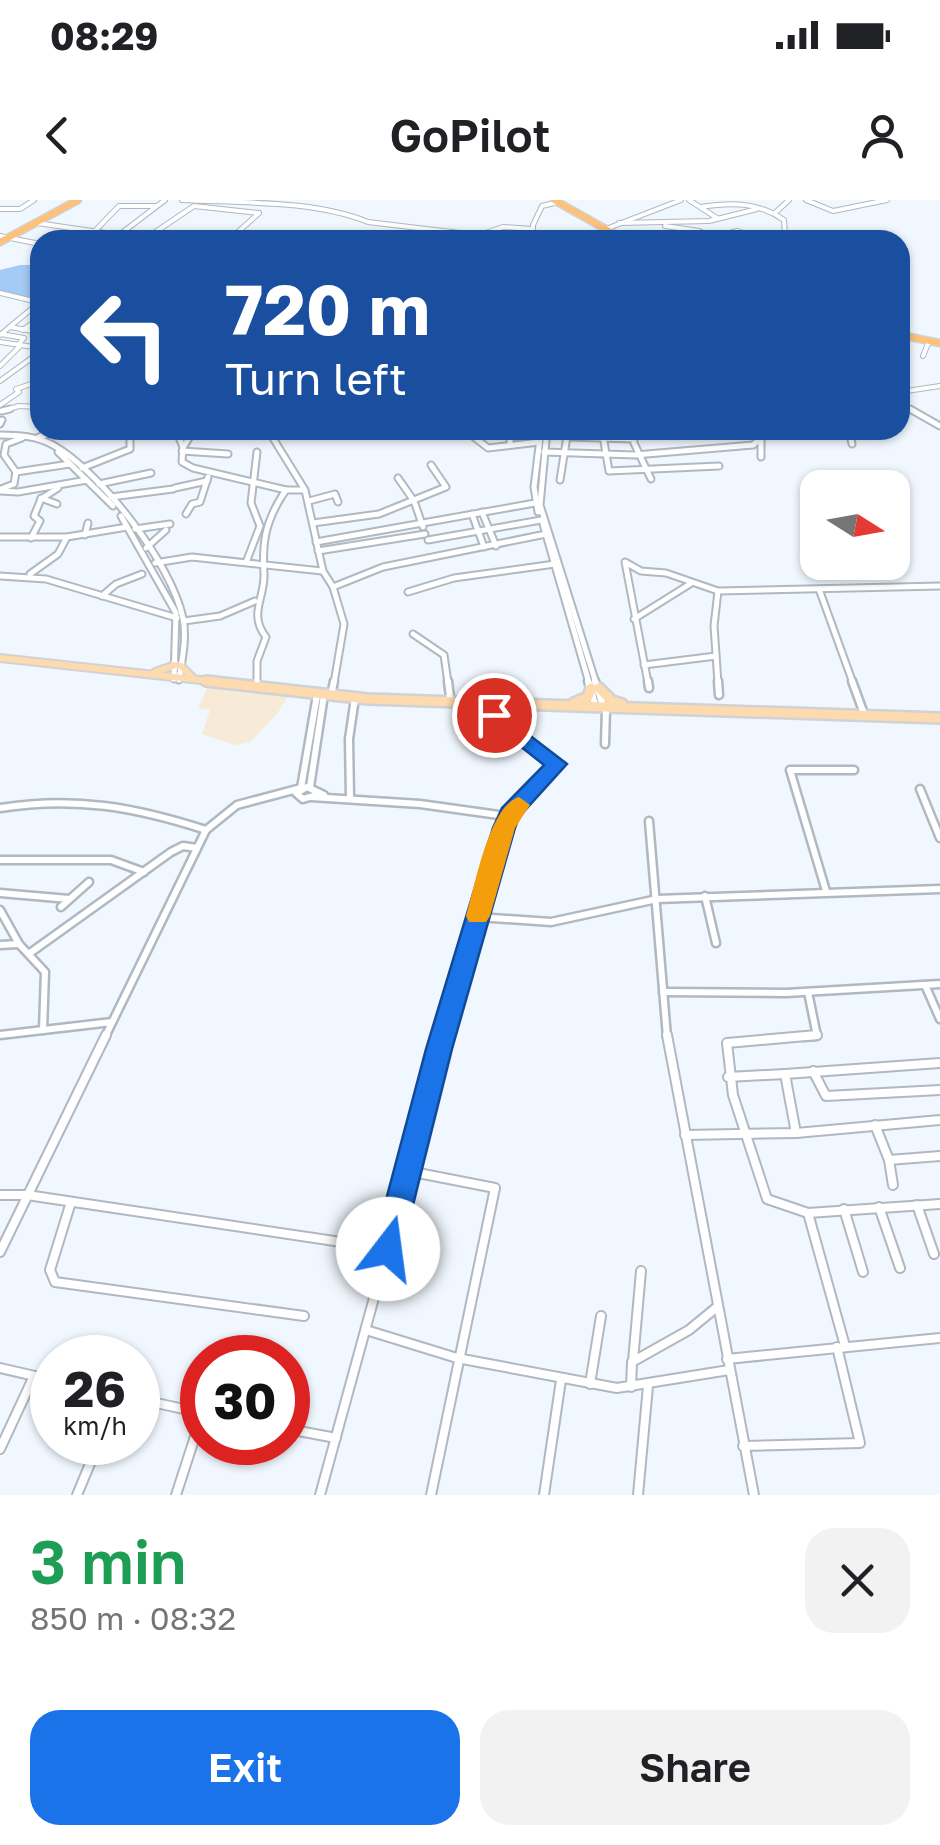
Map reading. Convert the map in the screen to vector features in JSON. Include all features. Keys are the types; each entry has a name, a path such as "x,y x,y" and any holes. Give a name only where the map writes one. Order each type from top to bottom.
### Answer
{"highway":[{"path":"8,237 75,200"},
{"path":"8,237 75,200"},
{"path":"557,201 611,230"},
{"path":"910,336 940,342"},
{"path":"910,336 940,342"}],"main road":[{"path":"0,656 177,673 324,694 940,715"},
{"path":"0,656 177,673 356,698 940,715"},
{"path":"574,703 588,697 595,688 622,704"}],"street":[{"path":"0,209 20,210 34,200"},
{"path":"125,230 164,200"},
{"path":"182,200 256,202"},
{"path":"247,200 436,230"},
{"path":"608,228 681,200"},
{"path":"689,200 734,230"},
{"path":"701,207 742,200 783,218 785,230"},
{"path":"775,213 788,200"},
{"path":"806,200 818,208 836,211 887,200"},
{"path":"491,230 532,229 543,206 557,201"},
{"path":"240,230 268,205"},
{"path":"96,230 119,206 156,206"},
{"path":"158,230 194,206 259,213"},
{"path":"619,224 717,218 757,208"},
{"path":"37,223 81,230"},
{"path":"649,224 695,230"},
{"path":"0,293 30,303"},
{"path":"0,334 30,309"},
{"path":"22,330 30,324"},
{"path":"10,326 30,331"},
{"path":"0,334 24,338 0,366"},
{"path":"923,356 929,341"},
{"path":"0,342 30,348"},
{"path":"0,381 30,358"},
{"path":"1,414 19,392 16,389 30,384"},
{"path":"910,392 940,388"},
{"path":"1,414 19,406 30,407"},
{"path":"910,409 940,426"},
{"path":"0,435 30,437"},
{"path":"0,435 52,447 112,504 180,619"},
{"path":"0,490 14,484 16,472 4,455 6,444 22,438"},
{"path":"42,440 58,447 110,497 136,529 177,598 177,673"},
{"path":"82,468 130,450 130,440"},
{"path":"179,440 183,464 207,479"},
{"path":"182,450 188,440"},
{"path":"274,440 305,490 323,570 333,587 344,624 344,642 324,694 307,790"},
{"path":"480,440 488,448 540,442 535,503 601,706 604,744"},
{"path":"484,440 484,444"},
{"path":"544,440 540,505 595,688"},
{"path":"560,480 566,440"},
{"path":"602,440 608,471 719,466"},
{"path":"633,440 652,480"},
{"path":"544,452 604,458 640,456 753,445 759,440"},
{"path":"760,440 761,457"},
{"path":"851,440 852,444"},
{"path":"182,450 228,454"},
{"path":"247,560 260,526 251,503 257,452"},
{"path":"16,472 70,464"},
{"path":"314,523 379,514 446,487 431,465"},
{"path":"140,466 142,474"},
{"path":"98,484 151,473"},
{"path":"173,489 182,477"},
{"path":"398,478 414,501 433,556"},
{"path":"186,514 192,504 200,502 207,479"},
{"path":"110,497 173,489 207,479 305,490"},
{"path":"0,490 38,489 86,480"},
{"path":"32,538 40,521 34,516 42,497 68,484"},
{"path":"38,489 42,497 57,504"},
{"path":"257,684 257,661 266,637 258,628 256,600 264,570 260,562 268,518 286,490"},
{"path":"309,501 336,494 338,502"},
{"path":"316,542 535,503"},
{"path":"506,508 512,524"},
{"path":"482,512 496,546"},
{"path":"472,514 484,548"},
{"path":"318,551 542,520"},
{"path":"85,535 88,524"},
{"path":"0,536 67,537 127,527"},
{"path":"136,529 168,527 146,548"},
{"path":"333,587 383,567 546,534"},
{"path":"28,575 58,554 67,537"},
{"path":"155,563 182,556 323,570"},
{"path":"649,688 624,562 641,571 666,573 718,591 940,586"},
{"path":"408,592 454,578 555,564"},
{"path":"102,596 116,584 142,574"},
{"path":"0,576 28,575 81,586 125,606 180,619 220,616 256,600"},
{"path":"634,619 691,583"},
{"path":"819,589 863,711"},
{"path":"718,591 718,695"},
{"path":"414,634 444,654 450,697"},
{"path":"644,665 716,656"},
{"path":"350,798 349,738 356,698"},
{"path":"492,704 494,715 557,764 510,814 504,828"},
{"path":"826,891 790,770 854,770"},
{"path":"920,789 940,838"},
{"path":"273,794 299,797 296,792 307,790"},
{"path":"0,1252 206,830 238,803 307,790 329,796 494,811 506,816 320,1495"},
{"path":"0,808 45,799 106,801 206,830"},
{"path":"648,822 664,992 661,998 754,1495"},
{"path":"30,954 181,847 197,848"},
{"path":"0,860 111,860 146,873"},
{"path":"61,908 89,882"},
{"path":"478,917 556,922 657,898 940,889"},
{"path":"0,893 69,898"},
{"path":"705,896 716,944"},
{"path":"0,910 18,944 46,972 42,1030"},
{"path":"0,946 18,944"},
{"path":"664,992 808,992 940,984"},
{"path":"925,985 940,1019"},
{"path":"808,992 817,1036 727,1042 724,1048 728,1076 767,1199 808,1213 940,1204"},
{"path":"0,1036 113,1022"},
{"path":"728,1076 940,1063"},
{"path":"814,1072 826,1096 940,1090"},
{"path":"785,1074 796,1133"},
{"path":"685,1135 796,1133 940,1120"},
{"path":"875,1125 894,1185"},
{"path":"889,1160 940,1156"},
{"path":"408,1171 495,1188 457,1358 432,1495"},
{"path":"0,1195 27,1195 388,1249"},
{"path":"70,1202 50,1270 55,1282 304,1316"},
{"path":"917,1205 934,1254"},
{"path":"880,1206 900,1268"},
{"path":"844,1210 862,1272"},
{"path":"742,1446 860,1443 808,1213"},
{"path":"631,1387 641,1270"},
{"path":"632,1362 690,1330 718,1307"},
{"path":"590,1384 601,1316"},
{"path":"366,1330 457,1358 560,1380 631,1387 728,1365 841,1347 940,1338"},
{"path":"0,1368 30,1375"},
{"path":"544,1495 560,1380"},
{"path":"0,1449 30,1385"},
{"path":"638,1495 648,1386"},
{"path":"310,1433 336,1438"},
{"path":"77,1495 89,1465"},
{"path":"176,1495 186,1465"}],"shaded area":[{"path":"30,265 30,299 0,292 0,270"},
{"path":"208,687 287,697 277,714 250,742 235,745 202,734 210,710 198,708"}],"slow traffic":[{"path":"478,916 504,828 519,805"}],"route":[{"path":"388,1249 439,1049 504,828 510,814 557,764 494,715"}]}
